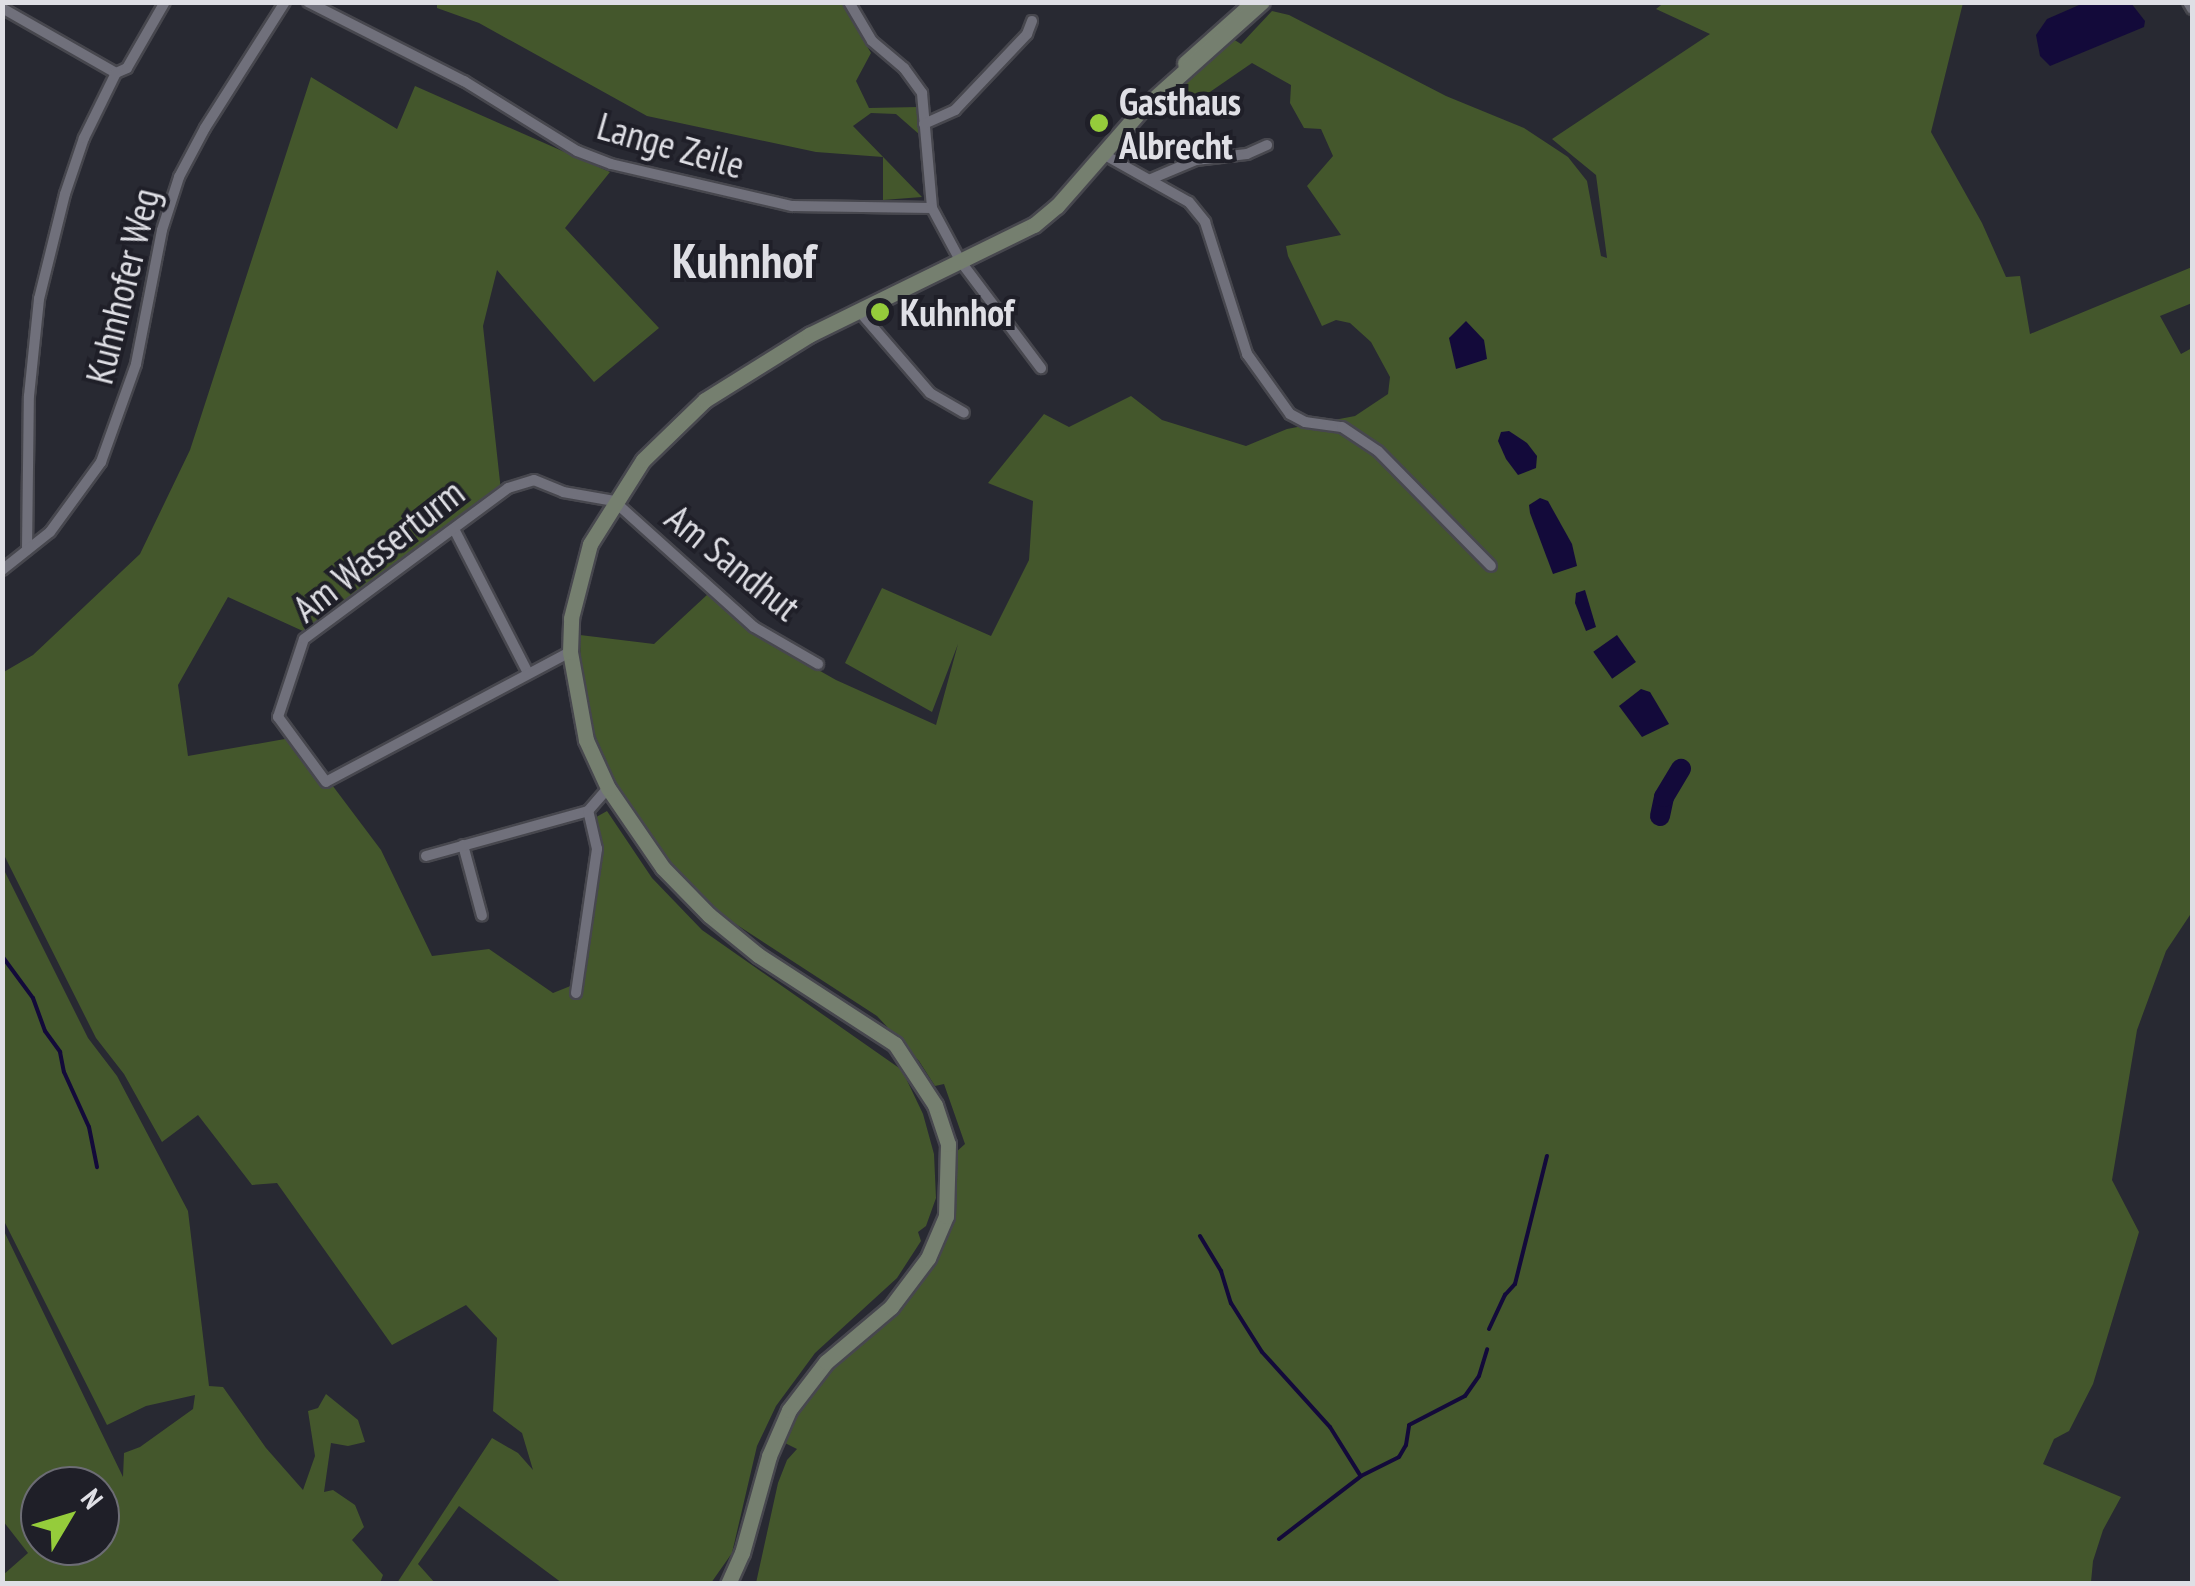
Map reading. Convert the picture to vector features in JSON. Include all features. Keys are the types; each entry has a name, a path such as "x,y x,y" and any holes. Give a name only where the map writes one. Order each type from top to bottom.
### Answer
{"street":[{"path":"27,550 29,396 39,299 65,194 84,138 116,73 127,68 165,2"},
{"name":"Kuhnhofer Weg","path":"2,570 78,500 101,462 136,364 162,230 179,178 285,2"},
{"name":"Lange Zeile","path":"308,2 464,81 577,151 611,164 792,206 932,208"},
{"path":"849,2 872,41 904,68 922,92 932,208 960,262 1041,368"},
{"path":"728,1584 742,1553 769,1456 789,1410 826,1362 891,1306 928,1258 946,1216 948,1144 935,1105 895,1044 758,956 663,868 608,788 586,740 570,652 579,579 590,544 643,460 705,400 808,335 1034,224 1198,48 1254,2"},
{"path":"1159,92 1224,40 1262,2"},
{"path":"2188,2 2192,9"},
{"path":"2,8 116,73"},
{"path":"924,124 956,110 1026,34 1032,21"},
{"path":"1151,180 1196,160 1247,154 1267,145"},
{"path":"1103,154 1189,202 1205,222 1248,354 1290,414 1304,422 1342,427 1378,451 1491,566"},
{"path":"859,311 930,393 964,413"},
{"name":"Am Wasserturm","path":"570,652 326,782 278,716 304,639 508,488 534,480 563,492 614,501"},
{"name":"Am Sandhut","path":"614,501 754,626 818,664"},
{"path":"454,529 528,674"},
{"path":"426,856 588,811 608,788"},
{"path":"576,994 597,849 588,811"},
{"path":"463,846 482,916"}],"green space":[{"path":"1665,2 1963,3 1931,132 1982,223 2006,277 2020,276 2030,334 2192,267 2192,303 2160,316 2181,354 2192,348 2192,912 2166,951 2137,1030 2112,1180 2139,1232 2093,1384 2069,1431 2054,1439 2043,1464 2121,1497 2103,1530 2093,1561 2091,1582 2099,1583 756,1583 778,1483 787,1460 797,1449 781,1441 793,1414 840,1357 889,1318 933,1268 954,1218 955,1153 965,1144 944,1084 935,1086 919,1061 877,1016 711,908 668,862 624,802 591,726 581,695 580,635 654,644 708,594 753,633 836,680 936,725 958,644 932,712 845,663 882,588 991,636 1029,560 1033,501 988,483 1044,414 1069,427 1131,396 1162,420 1246,446 1287,429 1355,416 1388,394 1390,377 1371,342 1350,323 1336,320 1322,326 1288,256 1286,246 1341,235 1307,186 1333,156 1321,129 1304,128 1290,103 1291,85 1252,63 1191,105 1184,80 1233,39 1241,44 1272,11 1289,15 1446,96 1524,128 1568,157 1587,181 1601,256 1607,258 1596,175 1552,139 1710,34 1656,9"},
{"path":"437,3 842,3 871,53 856,81 869,108 918,107 920,135 896,114 871,113 853,126 922,197 883,200 883,157 816,152 647,116 479,23 437,8"},
{"path":"311,77 397,129 415,86 610,172 565,228 659,328 594,382 497,270 483,326 501,491 305,632 228,597 178,685 188,756 296,737 381,850 432,956 489,949 553,993 573,985 601,849 591,820 607,811 652,878 702,930 902,1070 923,1114 934,1154 936,1198 926,1226 918,1232 921,1241 897,1278 815,1353 776,1406 757,1446 732,1553 711,1583 562,1583 459,1506 418,1564 435,1583 397,1583 492,1438 518,1453 533,1470 522,1433 493,1411 497,1338 466,1305 392,1345 277,1183 252,1185 198,1115 162,1142 124,1074 96,1038 3,853 2,673 33,655 140,554 190,450"},
{"path":"3,868 88,1038 117,1076 188,1211 209,1386 223,1387 266,1448 303,1490 315,1456 308,1411 318,1408 326,1394 358,1420 365,1442 348,1446 331,1443 324,1492 333,1490 355,1505 364,1527 352,1540 383,1575 380,1583 3,1583 3,1575 20,1560 20,1566 120,1566 120,1471 123,1477 124,1453 140,1447 193,1409 195,1395 146,1406 107,1425 3,1219"},
{"path":"3,1229 118,1466 20,1466 20,1543 3,1521"}],"shaded area":[{"path":"2086,2 2131,3 2145,21 2144,27 2050,66 2040,56 2036,35 2047,19"},
{"path":"1466,321 1484,340 1487,359 1456,369 1449,338"},
{"path":"1509,431 1527,443 1537,456 1536,468 1518,475 1506,459 1498,441 1501,432"},
{"path":"1540,498 1548,501 1572,544 1577,566 1553,574 1530,513 1529,505"},
{"path":"1585,590 1596,627 1586,631 1575,603 1576,593"},
{"path":"1617,635 1636,662 1612,679 1593,652"},
{"path":"1641,689 1650,692 1669,724 1642,737 1619,706"}],"waterway":[{"path":"1660,816 1664,797 1681,769"},
{"path":"2,956 33,998 45,1031 60,1052 64,1072 89,1127 97,1167"},
{"path":"1489,1329 1505,1295 1515,1284 1547,1156"},
{"path":"1200,1236 1221,1271 1231,1303 1262,1352 1330,1427 1360,1475"},
{"path":"1279,1539 1361,1476 1399,1457 1406,1445 1409,1425 1465,1396 1479,1376 1487,1349"}],"place":[{"name":"Gasthaus Albrecht","path":"1099,123"},
{"name":"Kuhnhof","path":"880,312"}],"district":[{"name":"Kuhnhof","path":"744,261"}]}
